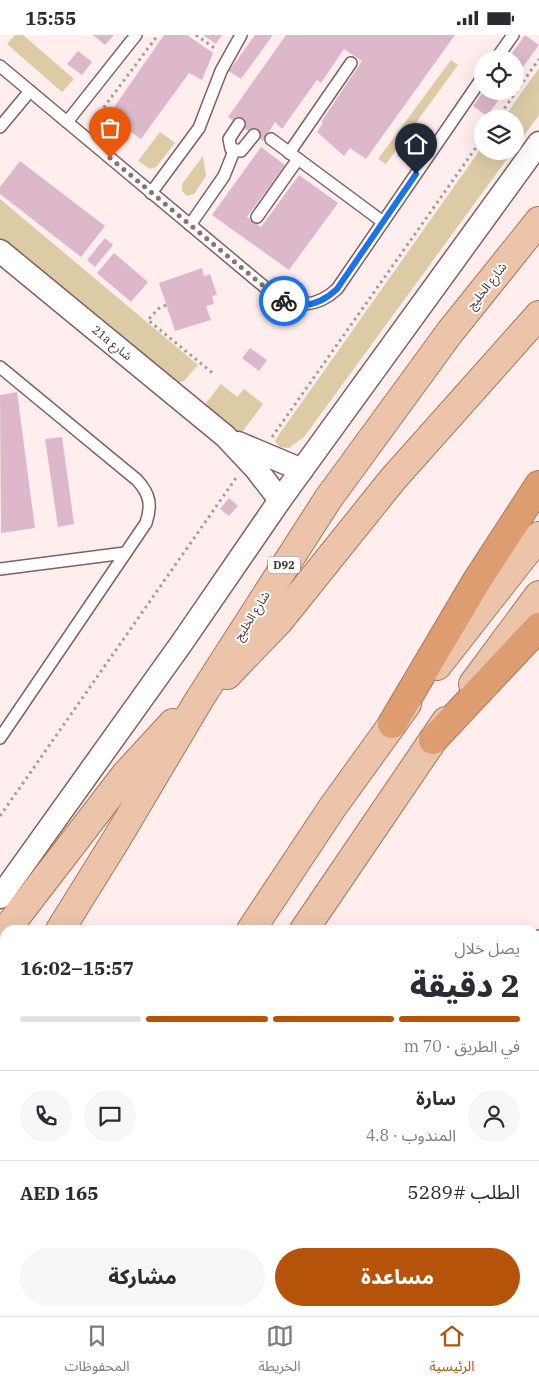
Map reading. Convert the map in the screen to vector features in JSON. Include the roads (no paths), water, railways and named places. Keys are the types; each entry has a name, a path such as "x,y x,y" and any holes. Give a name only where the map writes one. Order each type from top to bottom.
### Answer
{"highway":[{"path":"392,723 476,582 539,485"},
{"path":"432,740 539,627"}],"main road":[{"name":"شارع الخليج","path":"63,925 271,585 345,476 450,332 539,221"},
{"path":"9,925 126,774 173,723 254,649 279,621 393,479 539,315"},
{"path":"254,925 322,823 392,723 539,536"},
{"path":"307,925 432,740 539,595"}],"street":[{"path":"0,897 182,644 280,500 539,143"},
{"name":"21a شارع","path":"0,251 245,450 302,470"},
{"name":"21a شارع","path":"245,450 280,500"}],"lane":[{"path":"67,122 136,35"},
{"path":"151,193 199,128 228,57 241,35"},
{"path":"502,50 513,35"},
{"path":"257,217 351,63"},
{"path":"0,66 273,294 280,299 297,305 306,305 323,300 337,289 474,91"},
{"path":"0,127 30,91"},
{"path":"234,151 228,143 239,124"},
{"path":"234,151 244,150 254,135"},
{"path":"271,139 383,222"},
{"path":"190,225 224,176 234,151"},
{"path":"0,367 145,489 150,500 150,512 146,523 0,738"},
{"path":"0,569 125,553"}]}
